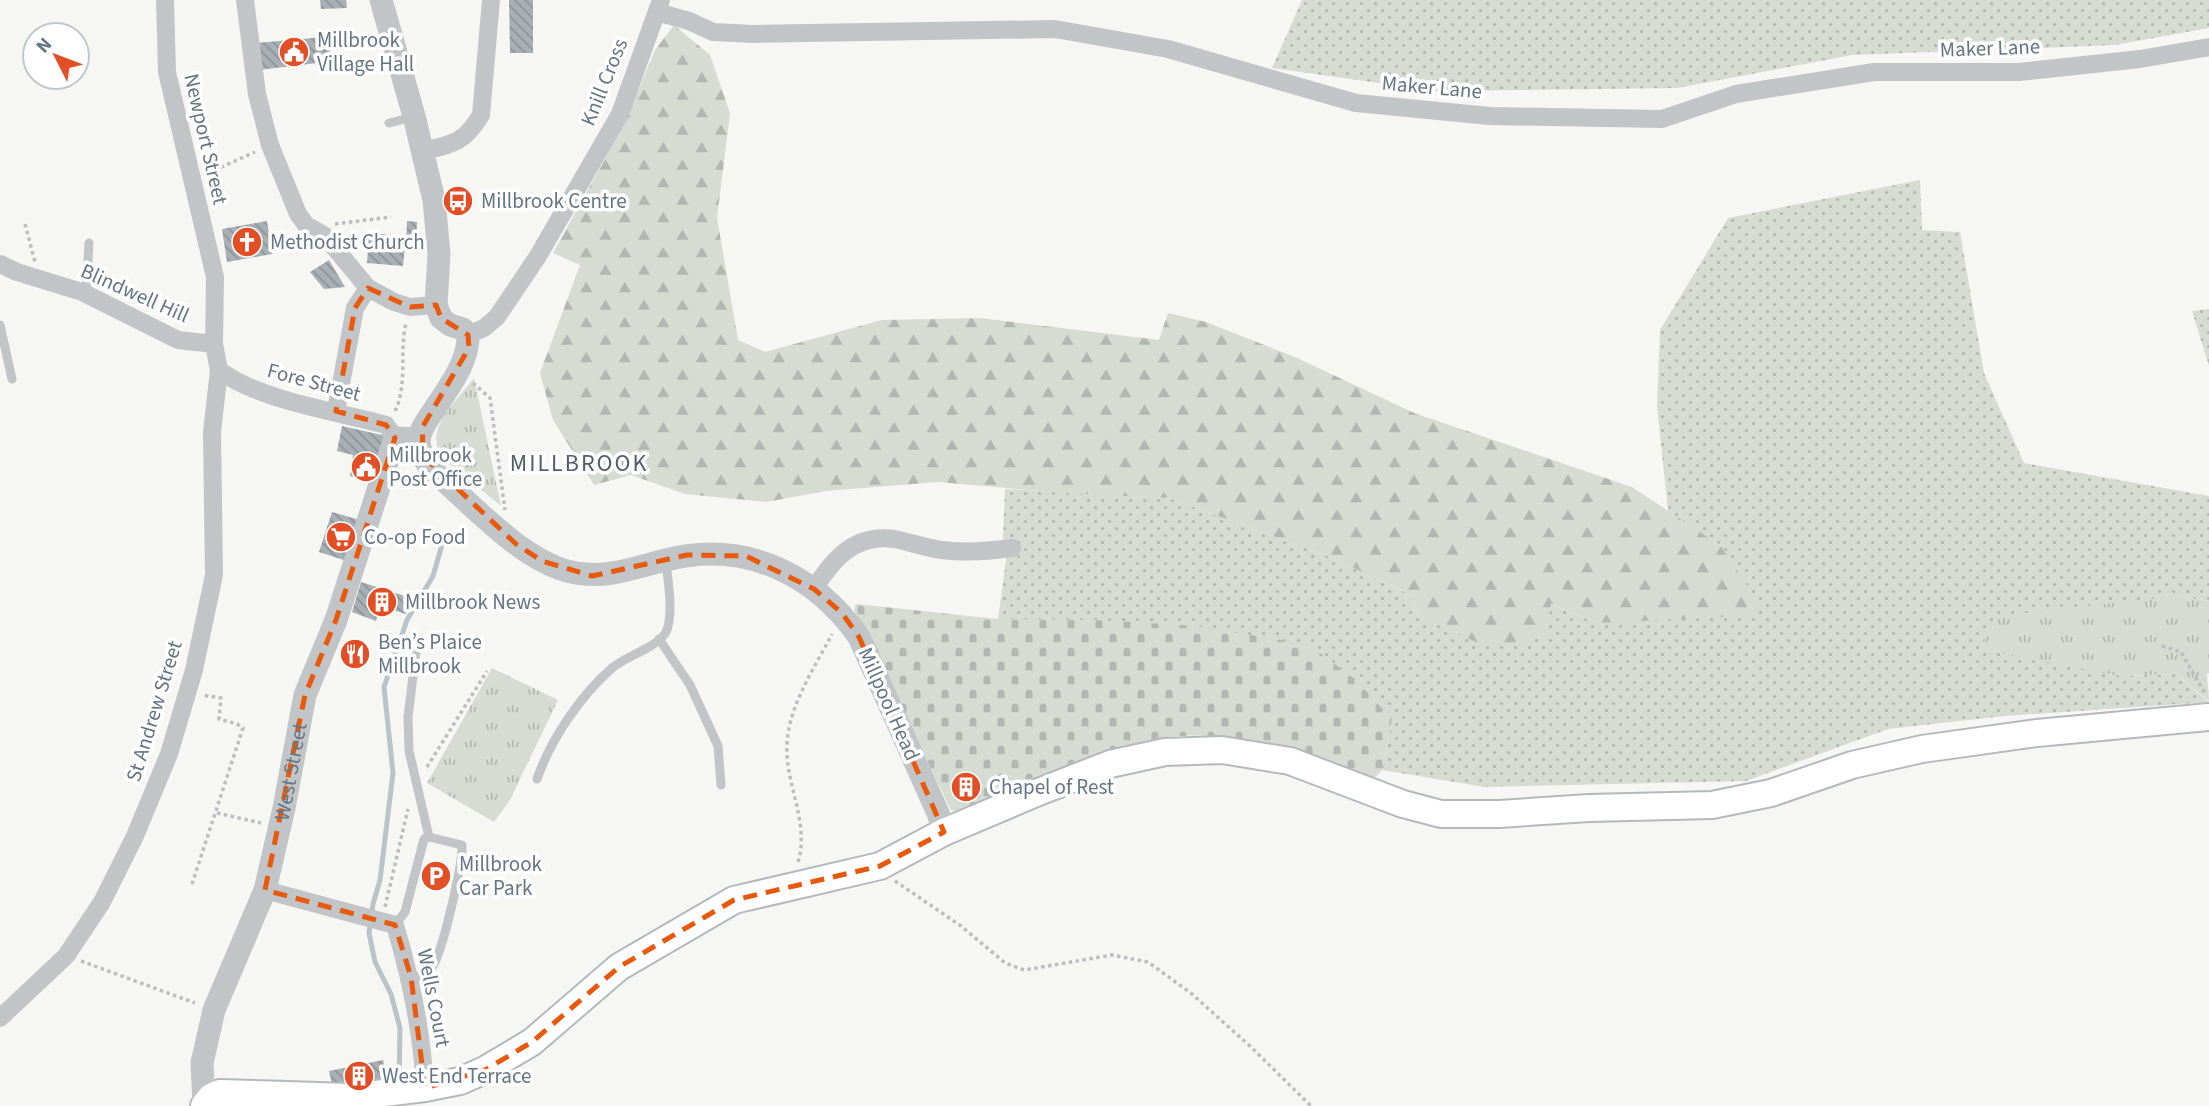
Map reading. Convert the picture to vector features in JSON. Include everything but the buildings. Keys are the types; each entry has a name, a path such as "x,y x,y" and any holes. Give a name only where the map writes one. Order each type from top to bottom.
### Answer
{"main road":[{"path":"204,1105 211,1097 220,1093 351,1097 460,1081 485,1070 531,1042 619,967 734,900 880,866 944,832 1110,764 1165,752 1222,750 1290,761 1403,804 1441,814 1499,814 1590,808 1712,805 1772,793 1852,765 1922,750 2037,733 2209,717"}],"street":[{"name":"Newport Street","path":"165,0 167,72 215,277 215,344 219,370"},
{"path":"245,0 257,94 270,145 298,214 306,225 324,236 368,288 410,307 436,305"},
{"path":"381,0 424,151 435,200 439,254 436,305 441,318 468,335 469,348 419,439 390,432"},
{"path":"424,151 456,144 471,132 481,116 491,0"},
{"name":"Maker Lane","path":"659,6 713,32 752,34 1055,29 1168,49 1356,103 1490,116 1662,119 1736,94 1874,72 2019,72 2140,59 2209,47"},
{"name":"Knill Cross","path":"468,335 484,328 497,317 566,209 620,114 659,6"},
{"name":"Blindwell Hill","path":"0,264 86,294 178,340 215,344"},
{"path":"336,411 355,308 368,288"},
{"name":"Fore Street","path":"219,370 233,381 251,388 305,406 336,411 390,432"},
{"name":"St Andrew Street","path":"0,1018 66,956 102,902 135,836 169,754 188,692 214,575 212,432 219,370"},
{"name":"West Street","path":"204,1105 202,1063 215,1010 265,890 284,808 305,695 336,620 390,432"},
{"name":"Millpool Head","path":"419,439 422,456 432,470 516,544 542,561 567,571 592,576 620,573 666,560 717,553 746,556 770,563 814,589 842,613 859,637 944,832"},
{"path":"814,589 839,555 852,545 872,538 892,539 943,550 990,551 1012,548"},
{"path":"265,890 389,924"},
{"name":"Wells Court","path":"389,924 411,979 423,1054 404,1091"}],"lane":[{"path":"388,123 414,117"},
{"path":"86,294 89,243"},
{"path":"0,325 1,340 12,379"},
{"path":"537,779 553,742 600,680 613,668 664,634 668,622 669,596 666,560"},
{"path":"660,639 690,685 718,746 721,785"},
{"path":"416,653 408,717 410,751 429,837"},
{"path":"411,979 430,970 437,959 463,848 458,842 429,837"},
{"path":"389,924 405,912 422,843 429,837"}],"path":[{"path":"191,180 270,145"},
{"path":"324,236 333,224 391,217"},
{"path":"25,224 36,259 35,278"},
{"path":"390,432 401,400 403,335 410,307"},
{"path":"457,372 480,387 490,398 505,508"},
{"path":"788,887 802,848 787,757 790,720 842,613"},
{"path":"2162,646 2181,652 2209,700"},
{"path":"188,692 221,698 219,719 237,723 243,728 192,884"},
{"path":"217,813 243,819"},
{"path":"880,866 884,874 961,926 1005,963 1014,967 1024,970 1112,955 1147,962 1192,994 1311,1106"},
{"path":"66,956 180,998"}],"highlighted area":[{"path":"368,288 410,307 436,305 441,318 468,335 469,348 423,426 422,455 516,544 542,561 592,576 687,555 746,556 814,589 842,613 859,637 944,832 880,866 734,900 619,967 532,1042 485,1070 425,1088 411,977 395,925 265,890 305,695 336,620 395,438 386,425 336,411 355,308"}],"green space":[{"path":"1302,0 2209,0 2209,28 2115,45 1853,55 1677,88 1436,91 1272,68"},
{"path":"674,25 710,55 730,113 717,218 738,340 765,352 882,320 980,318 1159,340 1168,313 1206,322 1295,357 1414,413 1632,487 1720,545 1763,609 1743,616 1598,623 1551,604 1546,636 1518,644 1483,645 1423,618 1405,592 1325,555 1169,498 1063,493 938,482 826,491 766,502 685,494 631,475 594,485 553,420 540,373 580,265 553,253 624,124 655,50"},
{"path":"1920,180 1922,230 1960,232 1984,373 2024,463 2209,496 2209,601 2176,596 2120,676 2176,674 2209,702 2005,716 1888,729 1746,781 1484,787 1382,770 1392,719 998,619 1006,560 1003,537 1005,489 1169,498 1325,555 1405,592 1423,618 1550,604 1598,623 1762,609 1720,545 1668,511 1657,406 1660,330 1728,218"},
{"path":"2209,309 2209,366 2192,311"},
{"path":"474,378 501,506 448,463 439,452 436,441 442,419"},
{"path":"2176,596 2209,601 2209,701 2176,674 2120,676 1980,649 1998,616"},
{"path":"856,604 998,619 1096,620 1198,626 1309,645 1356,680 1392,719 1382,770 1376,777 1370,777 1259,742 1217,736 1179,736 1153,739 1119,748 1073,764 962,812 951,810 854,610"},
{"path":"492,668 558,700 510,800 494,822 427,783"}],"waterway":[{"path":"399,1083 400,1028 391,994 375,962 369,933 380,880 393,773 384,687 407,620 433,576 444,538"}],"place":[{"name":"Millbrook Village Hall","path":"294,52"},
{"name":"Millbrook Centre","path":"458,201"},
{"name":"Methodist Church","path":"247,242"},
{"name":"Millbrook Post Office","path":"366,467"},
{"name":"Co-op Food","path":"341,537"},
{"name":"Millbrook News","path":"382,602"},
{"name":"Ben’s Plaice Millbrook","path":"355,654"},
{"name":"Chapel of Rest","path":"966,787"},
{"name":"Millbrook Car Park","path":"436,876"},
{"name":"West End Terrace","path":"359,1076"}],"district":[{"name":"MILLBROOK","path":"579,463"}]}
